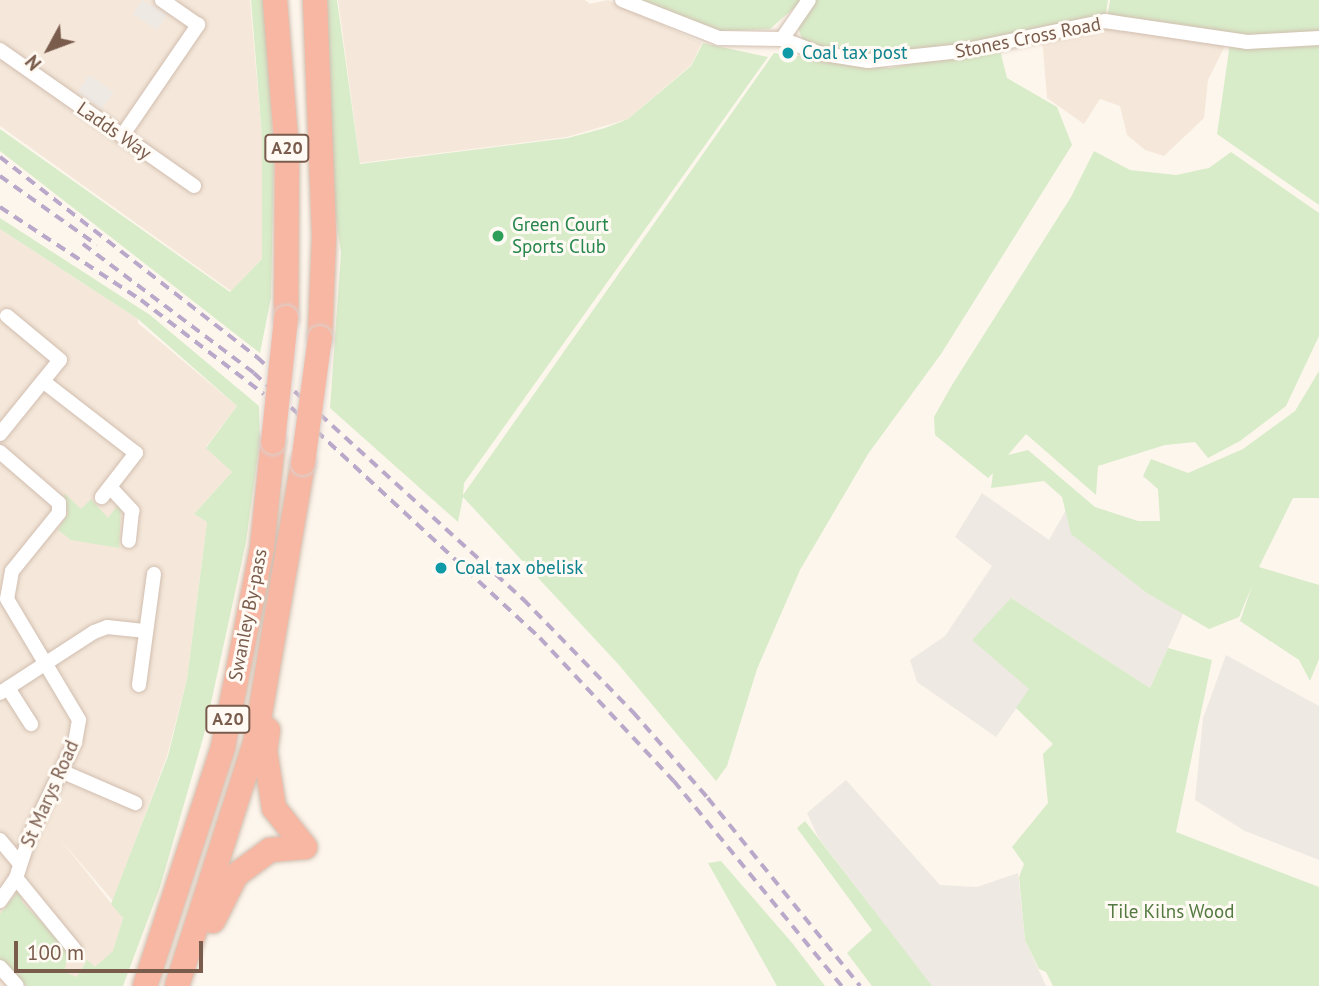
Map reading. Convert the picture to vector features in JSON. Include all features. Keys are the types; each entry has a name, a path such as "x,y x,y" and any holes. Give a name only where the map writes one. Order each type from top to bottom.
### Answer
{"highway":[{"name":"Swanley By-pass","path":"145,986 223,747 261,548 287,307 287,153 275,0"},
{"name":"A20","path":"302,474 320,338 324,237 315,0"},
{"name":"Swanley By-pass","path":"177,986 255,743 302,474"},
{"path":"183,986 236,875 270,850 305,847 274,808 265,751 304,526 302,474"}],"street":[{"path":"122,136 198,25 162,0"},
{"path":"622,0 719,38 782,38 809,0"},
{"name":"Stones Cross Road","path":"782,38 818,53 888,62 962,51 1105,21 1247,42 1319,38"},
{"name":"Ladds Way","path":"0,50 194,186"},
{"path":"0,434 60,360 8,316"},
{"path":"44,382 136,453 106,492 132,511 129,541"},
{"name":"St Marys Road","path":"0,452 59,503 59,513 7,583 10,607 79,720 75,742 18,871 0,901"},
{"path":"139,685 144,631 154,574"},
{"path":"31,724 4,691 107,627 144,631"},
{"path":"61,771 135,803"},
{"name":"St Marys Road","path":"0,840 18,871 75,950"},
{"path":"0,967 17,986"}],"shaded area":[{"path":"0,0 250,0 262,137 262,259 231,291 0,126"},
{"path":"142,0 168,14 157,30 133,14"},
{"path":"338,0 585,0 590,4 608,0 702,43 691,65 628,119 567,137 360,163"},
{"path":"1083,29 1118,29 1226,44 1208,80 1204,118 1164,156 1145,150 1127,135 1120,106 1100,99 1084,124 1047,98 1042,37"},
{"path":"89,75 114,92 102,109 77,92"},
{"path":"0,229 138,319 138,323 237,406 206,447 232,472 194,514 207,522 187,679 167,756 113,901 60,839 123,918 103,986 0,986"},
{"path":"982,493 1049,540 1070,503 1188,603 1150,688 1011,598 1030,689 996,737 917,682 910,660 945,636 992,566 955,537"},
{"path":"1226,655 1319,706 1319,860 1245,831 1195,800 1203,718"},
{"path":"846,780 940,885 977,887 1018,873 1025,940 1046,986 931,986 818,837 807,813"}],"green space":[{"path":"251,0 264,0 274,155 271,298 260,353 0,151 0,129 230,292 262,259 262,137"},
{"path":"316,0 337,0 360,164 568,138 605,128 628,119 691,66 703,43 768,57 464,483 463,495 774,53 890,68 999,46 1007,78 1057,107 1072,145 941,354 868,454 800,570 757,669 727,766 716,781 619,665 463,497 458,522 330,408 341,253 323,129"},
{"path":"636,0 803,0 770,29 721,31"},
{"path":"811,0 1108,0 1105,20 888,60 805,47 796,22"},
{"path":"1110,0 1319,0 1319,205 1217,134 1231,36 1107,18"},
{"path":"1094,151 1130,170 1176,175 1209,168 1231,152 1319,213 1319,336 1286,406 1240,441 1208,458 1195,442 1165,445 1098,466 1096,495 1026,434 1008,455 1028,450 1095,507 1138,521 1160,521 1158,489 1143,476 1151,459 1188,473 1243,449 1295,411 1319,371 1319,498 1293,498 1259,567 1319,585 1319,659 1310,681 1299,660 1240,621 1252,586 1239,617 1209,629 1147,593 1071,534 1062,497 1044,481 991,488 993,473 988,478 935,435 934,417 1071,197"},
{"path":"0,218 150,315 259,406 260,439 246,542 204,735 160,887 123,986 27,986 0,965 0,914 20,889 22,902 69,951 64,972 77,977 87,960 95,967 113,951 123,918 111,904 168,756 187,679 207,522 194,514 232,472 206,448 237,406 138,319 0,229"},
{"path":"64,493 81,509 91,499 108,518 117,506 121,508 119,548 71,540 58,530 68,513"},
{"name":"Tile Kilns Wood","path":"1011,598 1150,688 1168,648 1212,660 1176,832 1319,887 1319,986 1053,986 1046,972 1039,969 1025,940 1019,877 1024,864 1012,847 1048,803 1043,754 1053,744 1016,708 1029,689 972,640"},
{"path":"805,821 932,986 872,986 847,953 872,930 797,828"},
{"path":"721,861 793,944 825,986 777,986 708,863"}],"railway":[{"path":"0,157 257,357 523,599 633,712 708,798 860,986"},
{"path":"0,176 97,245"},
{"path":"0,207 141,300 264,394"},
{"path":"83,244 254,373 540,638 674,781 842,986"}],"place":[{"name":"Coal tax post","path":"788,53"},
{"name":"Green Court Sports Club","path":"498,236"},
{"name":"Coal tax obelisk","path":"441,568"}]}
